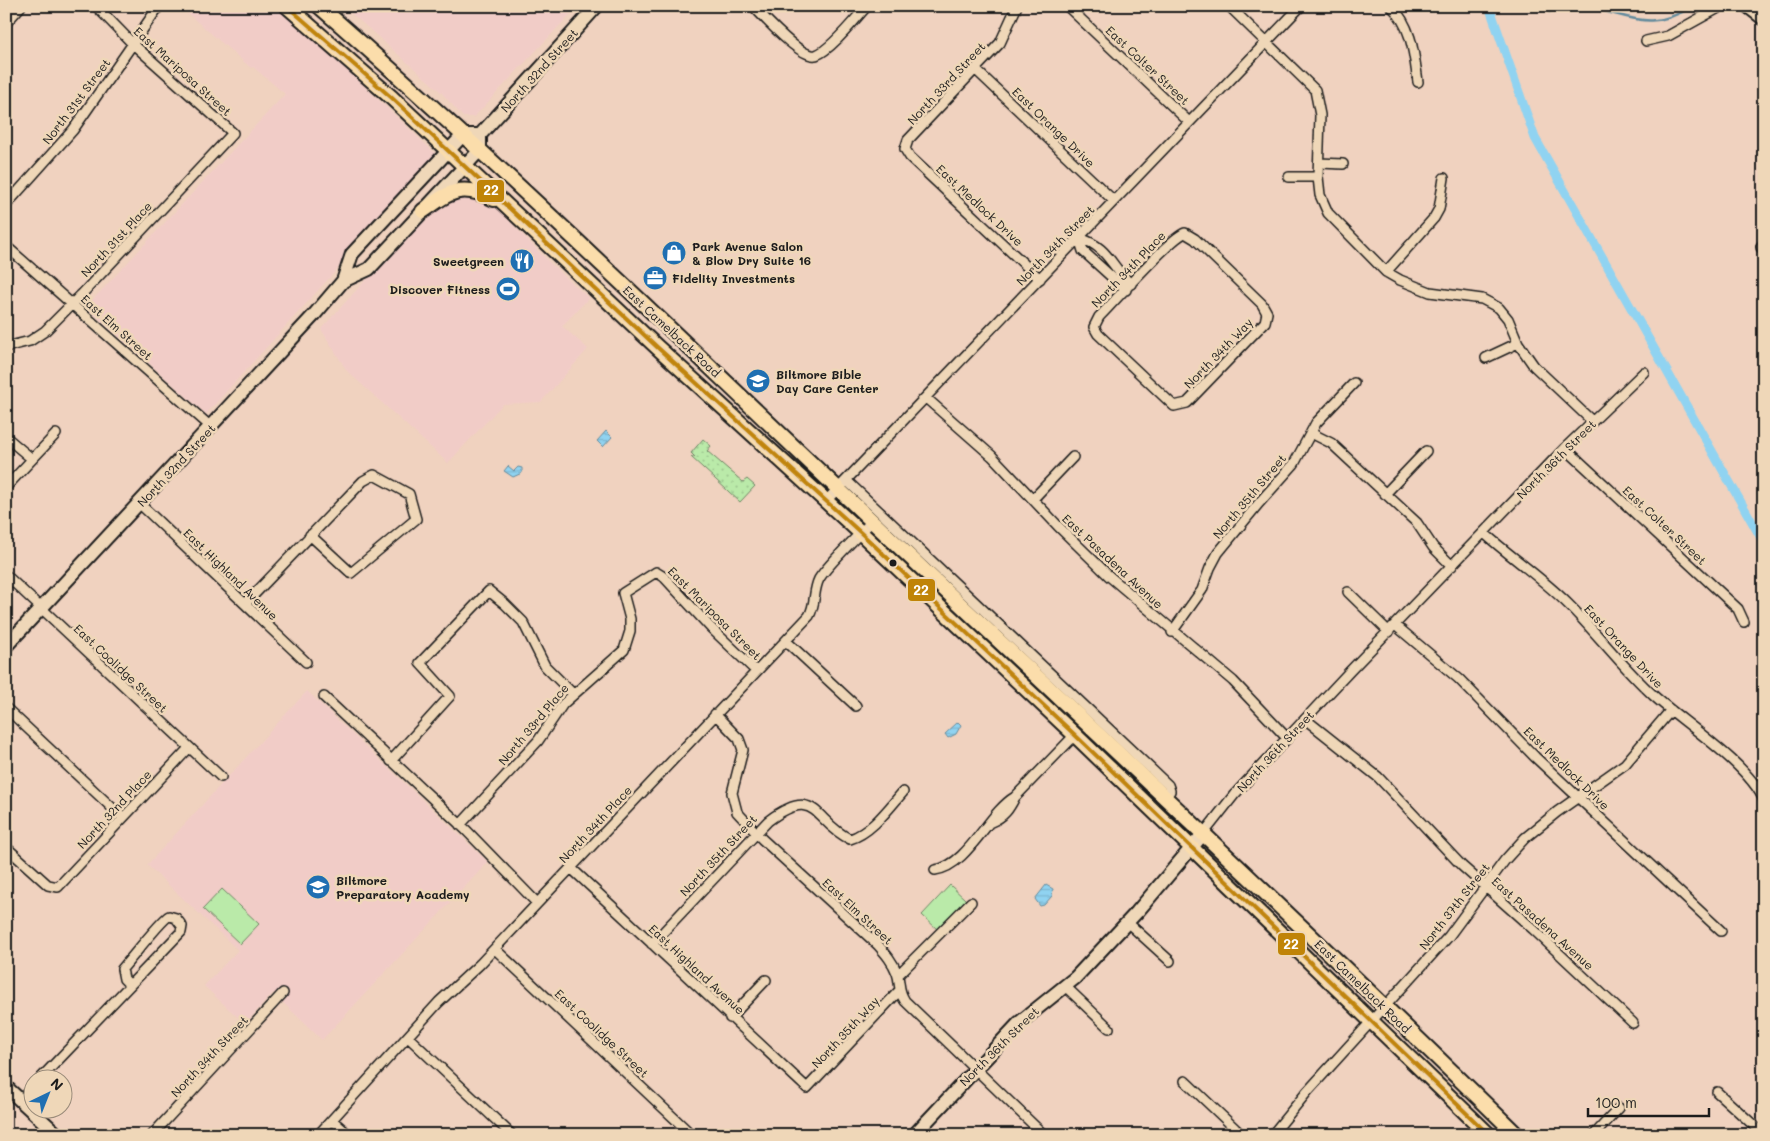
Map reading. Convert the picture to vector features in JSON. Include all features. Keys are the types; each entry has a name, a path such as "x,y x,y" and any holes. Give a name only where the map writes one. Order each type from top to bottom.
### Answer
{"main road":[{"name":"East Camelback Road","path":"287,6 334,46 695,382 861,533 1075,735 1489,1135"},
{"name":"East Camelback Road","path":"319,6 480,150 710,367 842,485 872,521 1024,657 1165,797 1386,1007 1517,1135"},
{"name":"North 32nd Street","path":"480,134 597,6"},
{"path":"1747,6 1764,20"},
{"path":"334,46 347,31"},
{"path":"463,135 480,134 480,150"},
{"name":"North 32nd Street","path":"6,646 140,504 343,281 352,254 463,135"},
{"name":"North 32nd Street","path":"343,281 370,269 480,150"},
{"path":"423,211 444,196 466,190 480,192 506,205"},
{"path":"533,231 549,216"},
{"path":"695,382 710,367"},
{"path":"1009,673 1024,657"},
{"name":"North 36th Street","path":"914,1135 1019,1023 1065,986 1127,922 1204,833"},
{"path":"6,1087 22,1100"},
{"path":"41,1118 58,1135"}],"street":[{"path":"6,23 21,6"},
{"name":"East Mariposa Street","path":"96,6 133,44 233,133"},
{"name":"North 31st Street","path":"6,205 73,130 159,6"},
{"path":"753,6 803,54 815,55 825,50 867,6"},
{"name":"North 33rd Street","path":"905,149 908,140 1000,43 1017,6"},
{"name":"East Colter Street","path":"1067,6 1189,122"},
{"path":"1229,6 1315,90 1320,115 1318,177 1320,195 1328,213 1386,272 1413,286 1430,292 1482,299 1490,302 1508,319 1518,343 1534,366 1592,422"},
{"name":"North 34th Street","path":"826,501 1301,6"},
{"path":"1391,6 1400,14 1409,32 1418,82"},
{"path":"1646,41 1668,36 1722,6"},
{"name":"East Orange Drive","path":"976,70 1114,201"},
{"name":"North 31st Place","path":"6,347 38,336 72,304 233,133"},
{"name":"East Medlock Drive","path":"905,149 1040,278"},
{"path":"1319,163 1343,164"},
{"path":"1289,177 1318,177"},
{"path":"1386,272 1434,218 1439,209 1444,178"},
{"name":"North 34th Place","path":"1180,406 1169,403 1098,334 1094,327 1129,287 1176,238 1185,233 1195,239 1262,304 1267,313"},
{"path":"1079,238 1089,241 1107,254 1129,287"},
{"path":"1079,238 1083,251 1129,287"},
{"name":"East Elm Street","path":"6,246 211,427"},
{"path":"1098,264 1107,254"},
{"name":"North 34th Way","path":"1180,406 1187,403 1265,322 1267,313"},
{"path":"1486,358 1518,343"},
{"name":"North 36th Street","path":"1204,833 1234,795 1287,738 1565,448 1644,372"},
{"name":"North 35th Street","path":"1172,632 1202,590 1218,553 1258,503 1294,464 1316,423 1354,383"},
{"name":"East Pasadena Avenue","path":"926,398 976,440 1109,576 1172,632 1233,681 1287,738"},
{"path":"1311,433 1331,442 1417,523 1433,547 1452,566"},
{"path":"6,487 56,434"},
{"path":"6,437 32,459"},
{"name":"East Colter Street","path":"1565,448 1738,609 1744,622"},
{"path":"1386,494 1426,451"},
{"path":"1033,499 1073,457"},
{"path":"245,604 310,535 363,481 374,476 409,494 416,519 351,573 310,535"},
{"name":"East Camelback Road","path":"842,485 1024,657"},
{"name":"East Highland Avenue","path":"140,504 306,662"},
{"name":"North 34th Place","path":"318,1135 439,1002 495,948 809,616 814,609 815,591 820,577 872,521"},
{"name":"East Orange Drive","path":"1484,533 1547,584 1584,620 1637,680 1736,765 1754,784 1764,800"},
{"name":"East Mariposa Street","path":"656,572 756,671"},
{"name":"North 33rd Place","path":"460,825 538,741 573,694 624,650 630,631 630,619 624,593 656,572"},
{"name":"East Coolidge Street","path":"6,575 221,777"},
{"path":"391,761 450,696 420,663 488,591 505,604 523,622 545,666 573,694"},
{"name":"East Medlock Drive","path":"1348,592 1392,629 1460,678 1578,798 1721,931"},
{"path":"786,640 856,706"},
{"path":"324,698 460,825 538,903"},
{"path":"6,708 123,818"},
{"name":"North 37th Street","path":"1272,1135 1307,1092 1449,936 1484,886 1526,838 1625,764 1671,710"},
{"name":"East Elm Street","path":"715,714 739,739 742,750 742,760 734,784 733,803 737,812 756,833 878,945 893,962 898,975 899,991"},
{"name":"East Pasadena Avenue","path":"1306,719 1378,777 1450,854 1633,1023"},
{"path":"935,870 950,866 991,822 1000,818 1010,809 1015,797 1075,735"},
{"name":"North 32nd Place","path":"6,847 48,885 58,887 189,748"},
{"name":"North 35th Street","path":"652,944 756,833 777,814 804,805 816,810 842,835 850,838 858,837 904,792"},
{"name":"East Highland Avenue","path":"571,868 807,1088"},
{"path":"898,975 971,902"},
{"path":"52,1067 180,932 182,926 176,918 169,916 164,919 122,969 124,979 129,984"},
{"path":"1127,922 1170,961"},
{"name":"East Coolidge Street","path":"495,948 692,1135"},
{"path":"730,1018 766,980"},
{"path":"1065,986 1109,1028"},
{"path":"899,991 922,1019 1044,1135"},
{"name":"North 35th Way","path":"807,1088 899,991"},
{"name":"North 34th Street","path":"152,1135 283,993"},
{"path":"408,1037 512,1135"},
{"path":"1184,1081 1242,1135"},
{"path":"1717,1092 1761,1132"},
{"path":"1594,1135 1619,1108"},
{"path":"332,1120 348,1135"}],"shaded area":[{"path":"179,6 277,6 316,40 439,157 206,414 86,307 285,94 253,67 251,68"},
{"path":"343,6 578,6 474,117 463,117 441,92"},
{"path":"466,176 551,264 589,298 562,326 588,349 541,402 503,404 448,463 347,371 321,329 382,262"},
{"name":"Biltmore Preparatory Academy","path":"307,691 488,862 322,1040 273,993 245,1024 204,986 238,950 147,865"}],"green space":[{"path":"703,439 711,446 707,451 743,482 747,479 755,486 740,502 691,457 695,457 691,453"},
{"path":"950,885 966,900 938,930 922,915"},
{"path":"222,889 259,924 240,944 203,909"}],"water":[{"path":"606,431 612,437 603,447 597,441"},
{"path":"508,466 514,471 518,467 522,468 522,473 513,477 504,471"},
{"path":"958,722 961,725 956,734 948,738 945,734"},
{"path":"1046,885 1053,889 1052,896 1044,905 1040,906 1035,899"}],"waterway":[{"path":"1489,6 1535,138 1764,543"},
{"path":"1549,12 1563,6"},
{"path":"1577,6 1648,21 1676,15 1693,6"}],"transit line":[{"name":"22","path":"287,6 392,98 657,347 861,533 1075,735 1489,1135"}],"place":[{"name":"Park Avenue Salon & Blow Dry Suite 16","path":"674,253"},
{"name":"Sweetgreen","path":"522,261"},
{"name":"Fidelity Investments","path":"655,278"},
{"name":"Discover Fitness","path":"508,289"},
{"name":"Biltmore Bible Day Care Center","path":"758,381"},
{"name":"Biltmore Preparatory Academy","path":"318,887"}]}
